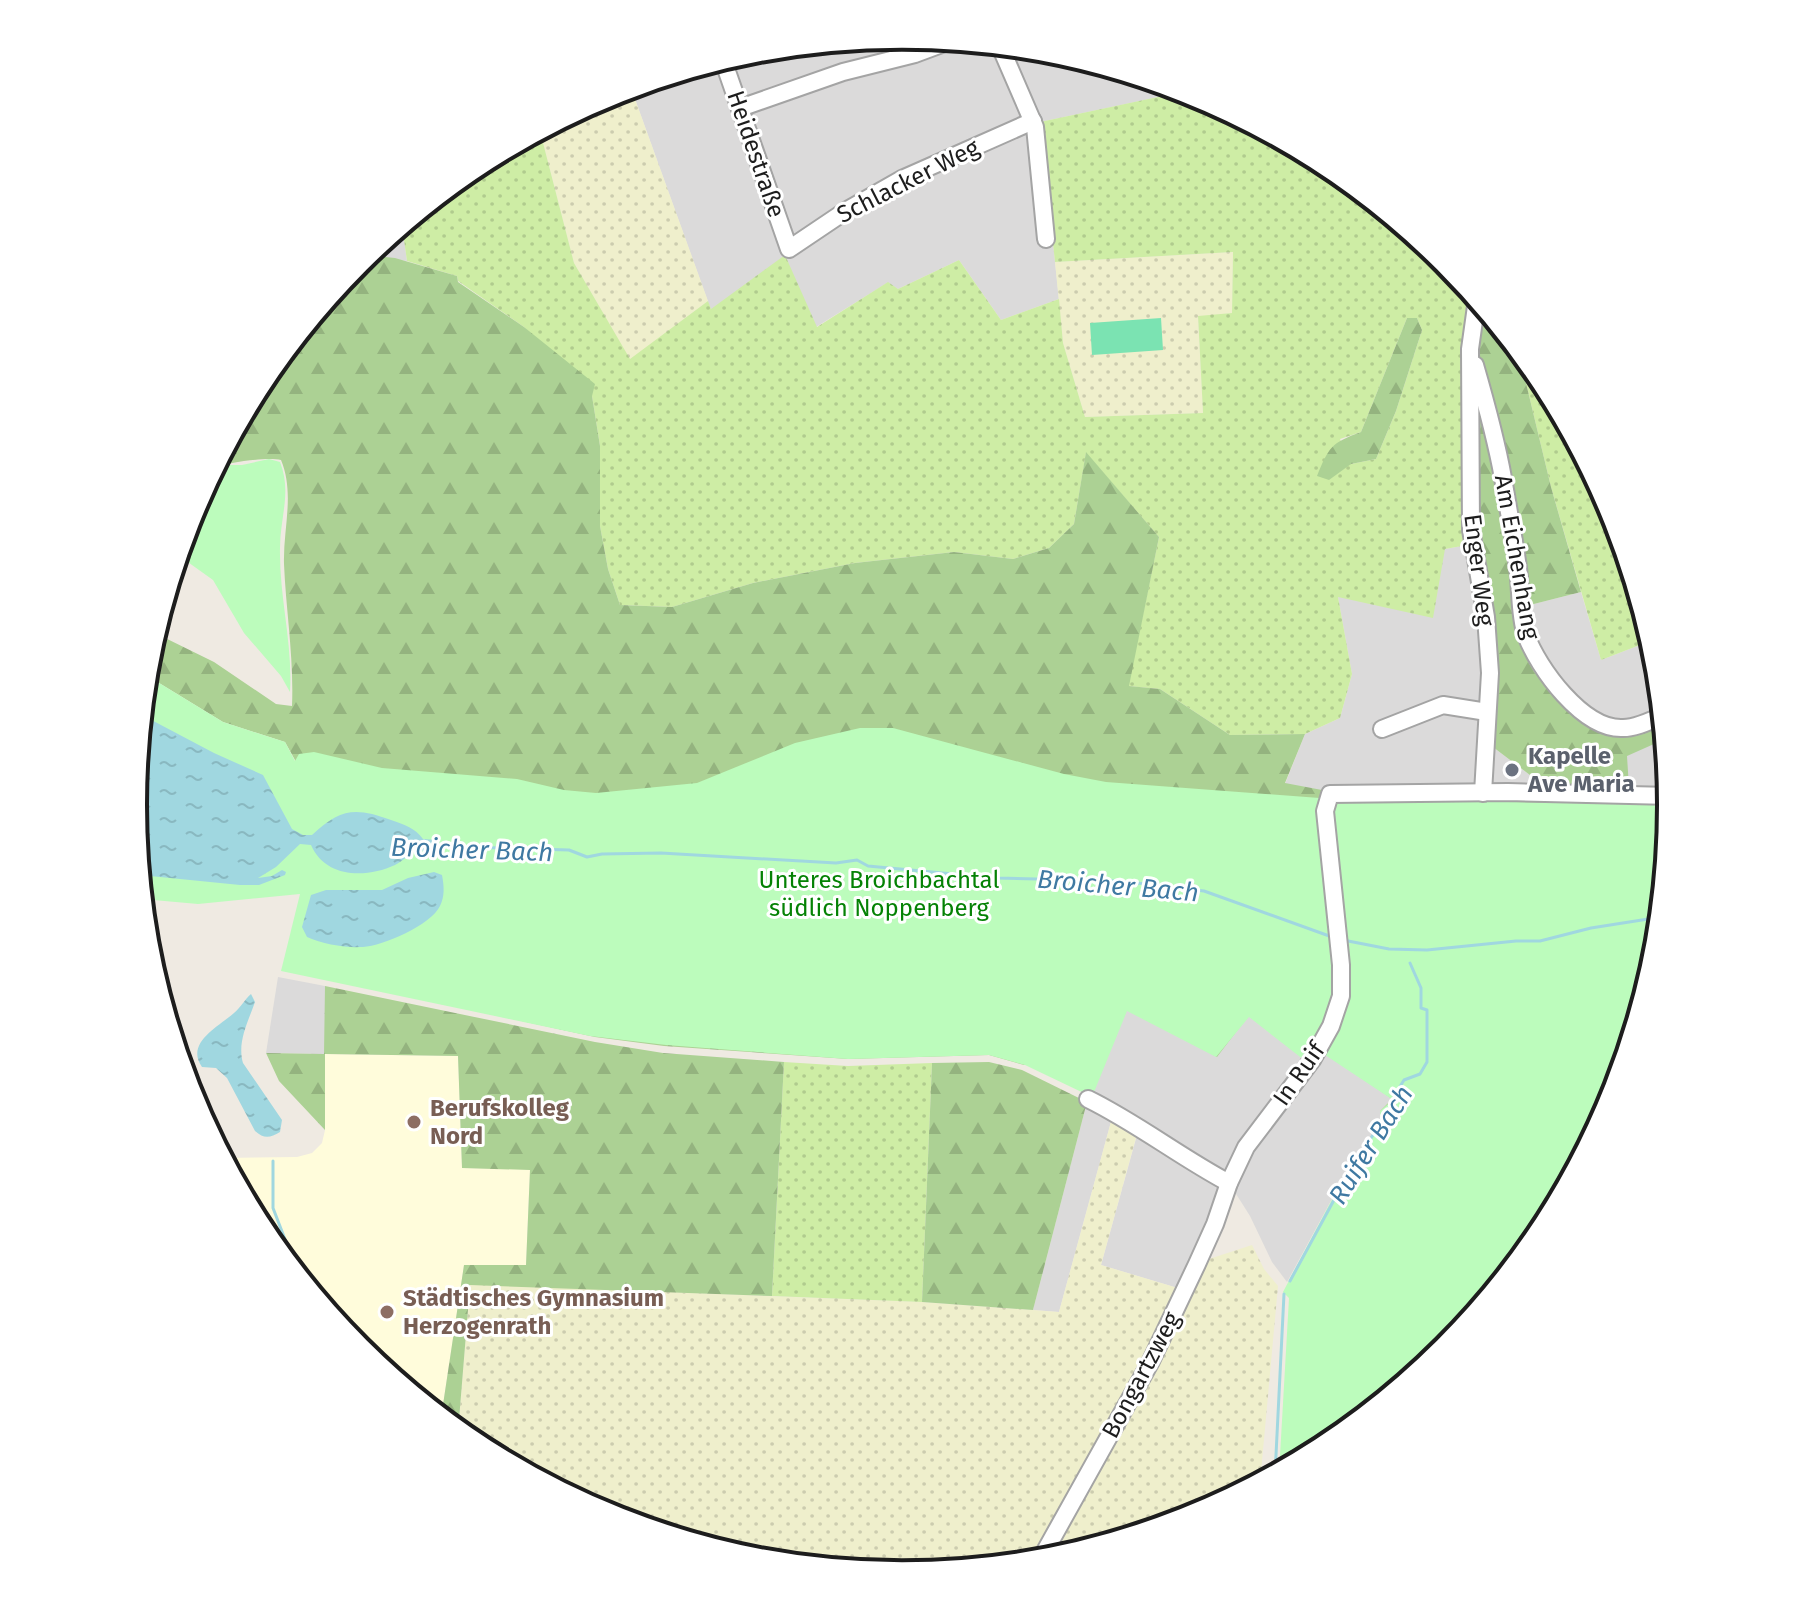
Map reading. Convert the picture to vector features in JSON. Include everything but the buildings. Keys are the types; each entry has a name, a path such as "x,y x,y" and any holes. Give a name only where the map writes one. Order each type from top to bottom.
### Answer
{"street":[{"path":"740,108 843,72 923,51"},
{"path":"1005,57 1033,121 1046,239"},
{"name":"Heidestraße","path":"727,71 789,249"},
{"name":"Schlacker Weg","path":"789,249 844,212 902,179 1033,121"},
{"name":"Enger Weg","path":"1475,312 1470,349 1471,530 1486,617 1490,673 1483,793"},
{"name":"Am Eichenhang","path":"1470,349 1487,402 1518,567 1525,632 1535,655 1557,689 1571,703 1606,724 1620,729 1653,718"},
{"path":"1382,729 1417,707 1443,705 1487,712"},
{"path":"1483,793 1658,796"},
{"name":"In Ruif","path":"1229,1183 1246,1147 1312,1060 1331,1026 1341,996 1325,811 1330,794 1483,793"},
{"path":"1088,1099 1144,1129 1186,1160 1229,1183"},
{"name":"Bongartzweg","path":"1048,1546 1150,1363 1215,1224 1229,1183"}],"shaded area":[{"path":"902,50 1001,56 1098,76 1162,96 1040,122 1059,299 1001,320 959,260 898,289 887,283 816,327 711,310 635,100 707,76 755,65 804,56"},
{"path":"404,237 407,261 382,257"},
{"path":"1479,543 1497,644 1498,681 1489,744 1539,782 1546,802 1329,803 1285,784 1305,734 1340,718 1352,674 1338,597 1445,549"},
{"path":"1581,592 1601,660 1640,645 1652,707 1658,804 1630,803 1623,727 1582,705 1544,674 1518,608"},
{"path":"278,977 325,986 325,1054 266,1053"},
{"path":"1127,1008 1249,1015 1323,1051 1393,1098 1380,1111 1381,1124 1345,1175 1287,1282 1272,1262 1250,1216 1231,1186 1181,1289 1101,1265 1137,1135 1112,1118 1059,1312 1033,1310 1087,1102"},
{"path":"325,1054 458,1056 462,1168 530,1169 526,1265 464,1265 443,1405 404,1374 334,1304 274,1225 235,1158 297,1157 312,1153 322,1143 325,1130"}],"green space":[{"path":"1161,96 1237,128 1322,177 1362,206 1437,271 1481,320 1478,324 1479,543 1445,549 1433,618 1338,597 1352,674 1340,718 1305,734 1230,735 1160,689 1128,686 1159,537 1086,453 1074,524 1049,548 1013,559 954,552 855,563 753,583 672,607 620,605 608,569 600,526 600,446 592,396 524,327 458,281 457,276 407,261 404,237 483,177 543,142 574,263 630,359 708,301 711,309 785,255 817,327 888,282 898,289 959,260 1001,320 1059,299 1063,343 1085,417 1203,413 1198,316 1232,313 1233,252 1055,262 1040,122","holes":["1407,318 1417,318 1422,330 1396,411 1376,459 1351,464 1340,439 1361,432"]},
{"path":"635,100 708,301 630,360 574,263 543,142"},
{"path":"1233,252 1232,313 1198,317 1203,413 1085,417 1063,343 1055,262"},
{"path":"383,257 395,258 457,276 458,282 524,327 595,384 592,396 600,446 600,526 608,569 620,605 672,607 753,583 855,563 954,552 1013,559 1049,548 1074,524 1086,452 1159,537 1129,686 1160,689 1230,735 1305,734 1285,783 1322,790 1329,803 1546,802 1539,782 1489,744 1498,681 1497,644 1479,543 1475,438 1478,324 1481,320 1525,377 1581,592 1518,608 1521,633 1582,705 1623,727 1651,715 1655,744 1627,756 1630,803 1404,1178 1381,1124 1380,1111 1392,1099 1323,1051 1249,1015 1217,1057 1127,1008 1024,1065 989,1055 848,1059 664,1046 595,1037 328,979 325,814 285,742 223,722 158,682 166,639 214,662 276,704 292,706 284,564 288,498 285,473 281,460 229,464 274,386 303,346 368,271"},
{"path":"1161,318 1163,350 1092,355 1090,323"},
{"path":"1407,318 1417,318 1422,330 1396,411 1376,459 1351,464 1329,480 1317,476 1332,447 1361,432"},
{"path":"1525,377 1557,428 1600,516 1618,563 1640,645 1601,660 1551,487"},
{"path":"269,459 280,462 283,473 280,566 290,656 290,692 281,676 244,633 213,580 187,562 228,465"},
{"name":"Unteres Broichbachtal südlich Noppenberg","path":"158,682 223,722 285,742 295,761 299,754 314,752 382,768 517,779 564,790 596,793 697,783 795,743 860,728 893,728 1064,774 1106,782 1346,800 1658,804 1652,904 1632,1001 1600,1095 1557,1183 1502,1265 1471,1304 1455,1320 1451,1320 1437,1340 1362,1405 1280,1460 1289,1298 1283,1292 1346,1173 1381,1124 1380,1111 1393,1100 1322,1053 1313,1067 1249,1017 1216,1057 1127,1011 1092,1097 1025,1065 989,1055 848,1059 590,1036 281,971 300,894 198,904 153,900 147,806 153,707"},
{"path":"325,986 595,1042 663,1053 784,1062 772,1296 470,1285 459,1417 443,1405 464,1265 526,1265 530,1170 462,1168 458,1056 325,1054 325,1130 279,1081 266,1053 324,1054"},
{"path":"784,1062 848,1066 932,1063 922,1302 772,1296"},
{"path":"989,1062 1022,1070 1087,1102 1033,1310 922,1302 932,1063"},
{"path":"1112,1118 1137,1134 1101,1265 1181,1289 1199,1255 1209,1259 1252,1245 1264,1269 1278,1286 1261,1470 1145,1521 1050,1546 1001,1555 952,1559 853,1559 804,1555 755,1546 660,1521 568,1483 525,1460 459,1417 470,1284 922,1302 1059,1312"}],"water":[{"path":"152,720 263,775 292,829 303,835 312,835 340,815 358,812 405,825 423,839 437,840 437,852 417,851 395,865 360,873 337,870 318,856 311,845 300,844 276,867 258,878 272,876 282,870 286,872 285,875 259,885 151,876 147,806"},
{"path":"434,872 442,875 444,891 440,906 427,920 394,939 372,946 341,946 307,937 302,927 311,895 326,890 382,890 408,878"},
{"path":"251,994 255,1002 241,1047 243,1063 282,1120 280,1132 270,1136 255,1131 227,1078 216,1068 202,1067 198,1058 200,1043"}],"waterway":[{"name":"Broicher Bach","path":"433,846 569,850 587,857 661,853 836,863 857,860 868,866 996,878 1120,881 1204,891 1332,937"},
{"name":"Broicher Bach","path":"1343,940 1389,949 1427,950 1540,941 1591,928 1649,919"},
{"name":"Ruifer Bach","path":"1290,1281 1353,1165 1389,1111 1404,1080 1420,1074 1427,1062 1427,1010 1421,1008 1421,988 1410,963"},
{"path":"273,1161 273,1208 286,1241"},
{"name":"Ruifer Bach","path":"1276,1462 1284,1294"}],"place":[{"name":"Kapelle Ave Maria","path":"1512,770"},
{"name":"Berufskolleg Nord","path":"414,1122"},
{"name":"Städtisches Gymnasium Herzogenrath","path":"387,1312"}]}
